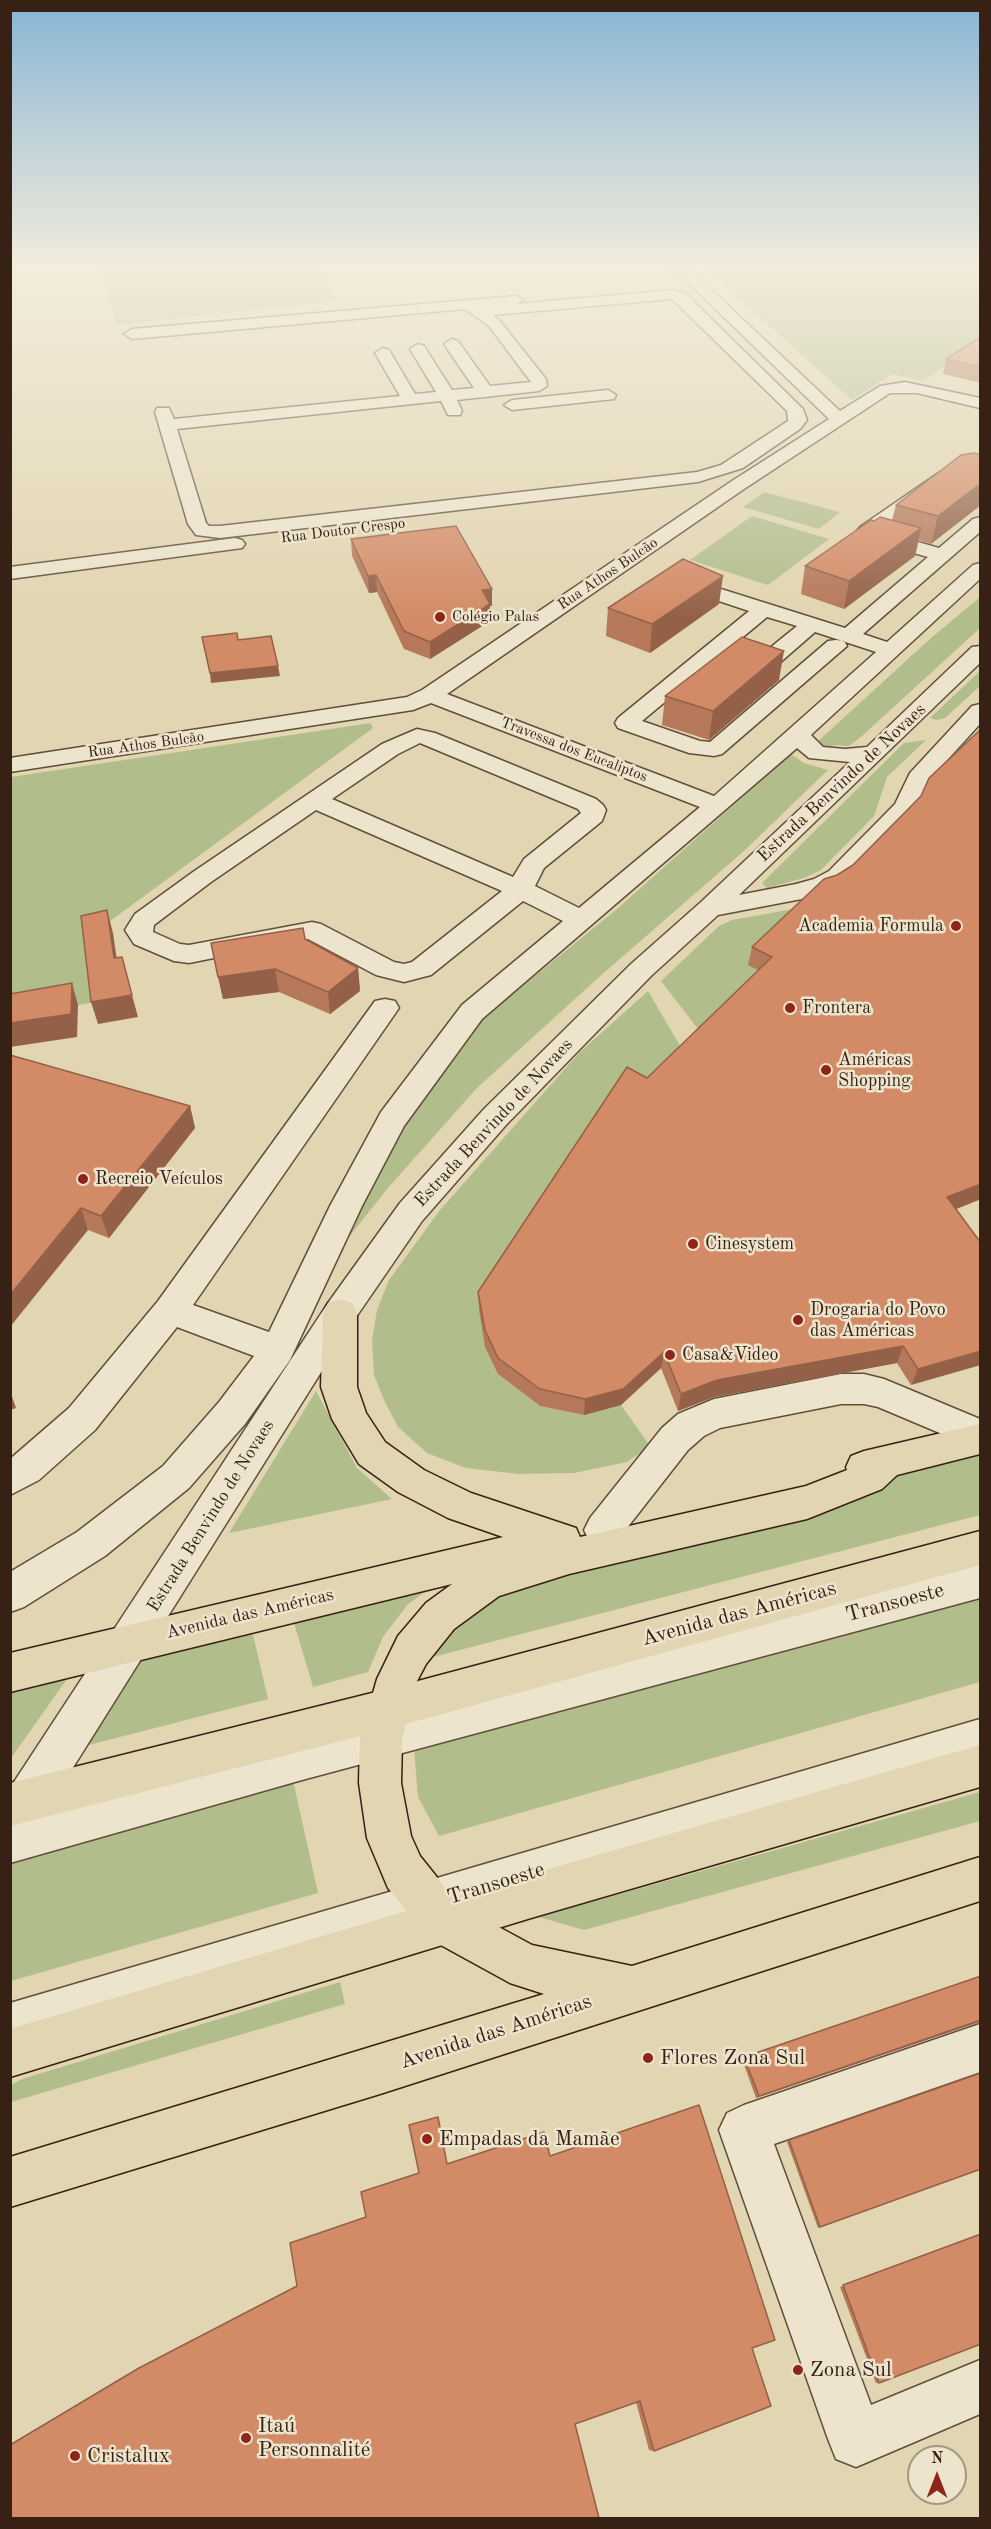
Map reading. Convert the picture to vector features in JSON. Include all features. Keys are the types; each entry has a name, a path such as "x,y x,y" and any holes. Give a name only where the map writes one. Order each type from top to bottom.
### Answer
{"main road":[{"path":"340,1313 339,1387 350,1419 372,1453 411,1481 461,1506 561,1540"},
{"name":"Avenida das Américas","path":"10,1672 886,1462 981,1437"},
{"path":"631,1989 526,1967 436,1913 404,1872 389,1838 380,1783 384,1724 397,1679 412,1650 440,1616 487,1581 569,1557 807,1502 869,1478 886,1462"},
{"name":"Avenida das Américas","path":"17,1811 384,1724 981,1548"},
{"path":"10,2053 436,1913 981,1766"},
{"name":"Avenida das Américas","path":"17,2183 981,1879"}],"street":[{"path":"400,381 411,400"},
{"path":"438,381 449,404"},
{"path":"478,381 486,393"},
{"path":"539,381 540,386 486,393 449,404 411,400 217,413 165,419 197,524 204,531 220,532 698,477 727,469 794,425 798,420 795,409 767,381"},
{"path":"801,381 822,401 846,415"},
{"name":"Rua Athos Bulcão","path":"10,765 394,708 413,703 430,695 731,490 886,389 905,387 981,403"},
{"path":"311,427 449,404 608,395"},
{"path":"217,413 227,441"},
{"path":"942,555 868,533 868,529 946,476 981,469"},
{"name":"Rua Doutor Crespo","path":"10,573 676,492 731,490"},
{"path":"887,516 909,522"},
{"path":"764,609 626,723 697,748 714,749 981,523"},
{"path":"941,531 963,537"},
{"name":"Estrada Benvindo de Novaes","path":"10,1594 91,1544 176,1477 232,1413 278,1350 346,1206 392,1120 472,1012 799,735 884,655 981,569"},
{"path":"714,593 764,609 806,630 884,655"},
{"path":"768,661 806,630"},
{"name":"Estrada Benvindo de Novaes","path":"17,1811 132,1642 340,1313 411,1212 495,1117 641,970 710,908 981,652"},
{"name":"Travessa dos Eucaliptos","path":"430,695 717,806"},
{"path":"898,730 973,719"},
{"path":"710,908 798,892 823,885 838,876 906,807 918,778 973,719"},
{"path":"799,735 808,747 817,753 845,756 873,753"},
{"path":"417,736 437,742 587,804 594,810 593,816 533,864 520,890 421,969 404,973 386,969 312,930 189,954 174,952 143,938 138,930 144,921 202,877 390,749 417,736"},
{"path":"314,800 520,890 580,919"},
{"path":"10,1479 26,1469 82,1419 170,1311 385,1008"},
{"path":"170,1311 278,1350"},
{"path":"603,1530 675,1439 691,1425 714,1414 841,1389 864,1389 884,1394 981,1437"},
{"name":"Transoeste","path":"10,1841 384,1724 981,1580"},
{"name":"Transoeste","path":"10,2026 436,1913 981,1740"},
{"path":"981,2048 744,2130 856,2439 981,2387"}],"green space":[{"path":"831,381 881,381 852,400"},
{"path":"764,492 840,512 819,529 743,507"},
{"path":"752,516 829,539 768,585 690,560"},
{"path":"980,597 980,628 862,736 849,746 834,745 825,750 815,744 931,638"},
{"path":"980,671 980,686 945,718 937,720 930,718"},
{"path":"371,723 373,728 87,938 95,1002 11,1018 11,777"},
{"path":"926,740 887,777 874,816 821,870 804,878 767,888 762,883 904,743"},
{"path":"791,754 804,763 828,770 745,850 598,978 477,1088 387,1189 338,1251 410,1106 465,1033 617,909"},
{"path":"810,906 768,975 705,1038 661,981 719,926 732,920"},
{"path":"648,991 686,1056 498,1374 540,1406 584,1415 621,1405 650,1446 627,1462 574,1473 519,1474 466,1468 427,1453 398,1427 374,1375 372,1341 377,1310 389,1280 440,1210 579,1053"},
{"path":"316,1391 357,1468 392,1499 229,1533"},
{"path":"980,1455 980,1515 429,1658 457,1623 495,1594 856,1484"},
{"path":"449,1575 408,1604 383,1637 368,1672 313,1687 292,1616"},
{"path":"980,1595 980,1682 439,1836 418,1797 414,1748"},
{"path":"251,1626 268,1699 77,1748 140,1653"},
{"path":"72,1672 11,1758 11,1687"},
{"path":"293,1780 318,1893 11,1981 11,1859"},
{"path":"980,1792 980,1821 584,1930 539,1917"},
{"path":"340,1982 345,2004 11,2102 11,2085 22,2079"}],"building":[{"path":"974,453 981,455 981,483 938,516 896,505 961,455"},
{"path":"880,517 921,528 849,581 805,566 871,520 874,521"},
{"name":"Colégio Palas","path":"456,526 492,589 482,590 490,604 430,642 404,631 376,575 368,576 351,539"},
{"path":"683,559 723,576 652,624 608,608"},
{"path":"237,633 238,640 271,636 278,666 210,673 202,637"},
{"path":"742,637 784,651 713,711 665,696"},
{"name":"Américas Shopping","path":"981,729 981,1184 947,1197 981,1243 981,1351 918,1369 903,1346 717,1380 681,1394 664,1352 623,1389 585,1399 540,1389 498,1358 485,1330 478,1292 627,1067 647,1078 772,957 752,947 824,879 837,875 853,865 921,796 929,778"},
{"path":"107,910 114,958 122,957 132,995 91,1002 81,916"},
{"path":"303,928 305,939 358,968 328,992 275,969 218,977 211,943"},
{"path":"72,983 71,1014 10,1023 10,994"},
{"name":"Recreio Veículos","path":"10,1055 190,1106 101,1216 81,1208 10,1295"},
{"path":"981,1976 981,2020 759,2096 744,2057"},
{"path":"981,2073 981,2169 820,2227 789,2140"},
{"path":"699,2105 775,2340 752,2348 771,2406 654,2451 640,2401 575,2424 599,2518 10,2518 10,2445 139,2368 297,2286 290,2243 366,2217 361,2192 419,2173 409,2125 438,2117 447,2164 544,2132 550,2156"},
{"path":"981,2234 981,2344 879,2383 843,2285"}],"place":[{"name":"Colégio Palas","path":"440,617"},
{"name":"Academia Formula","path":"956,926"},
{"name":"Frontera","path":"790,1008"},
{"name":"Américas Shopping","path":"826,1070"},
{"name":"Recreio Veículos","path":"83,1179"},
{"name":"Cinesystem","path":"693,1244"},
{"name":"Drogaria do Povo das Américas","path":"798,1320"},
{"name":"Casa&Video","path":"670,1355"},
{"name":"Flores Zona Sul","path":"648,2058"},
{"name":"Empadas da Mamãe","path":"427,2139"},
{"name":"Zona Sul","path":"798,2370"},
{"name":"Itaú Personnalité","path":"246,2438"},
{"name":"Cristalux","path":"75,2456"}]}
